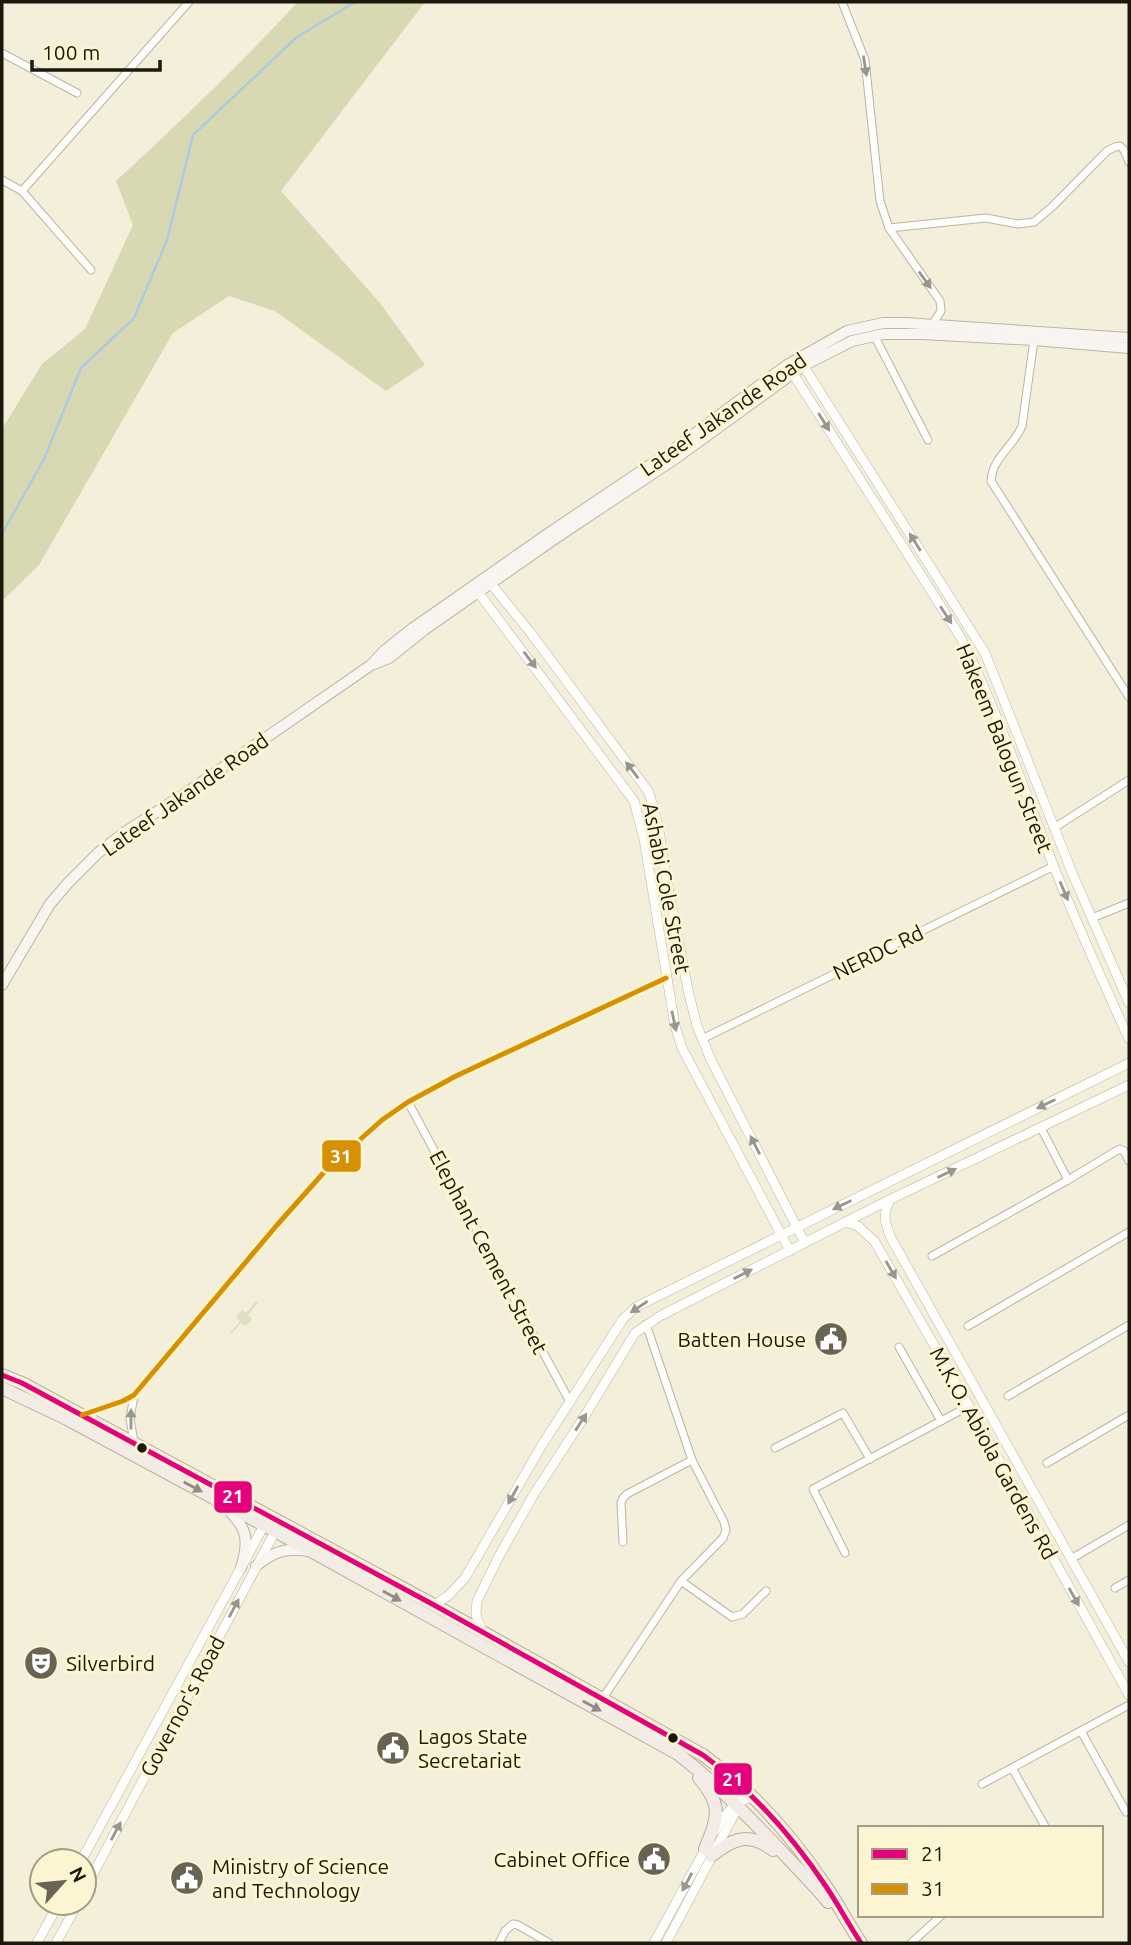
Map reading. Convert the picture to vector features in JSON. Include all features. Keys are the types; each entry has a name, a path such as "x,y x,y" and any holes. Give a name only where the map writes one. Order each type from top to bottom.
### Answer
{"main road":[{"name":"Lateef Jakande Road","path":"2,985 50,904 99,853 125,832 371,665 394,643 489,581 549,533 847,331 883,323 1129,338"},
{"name":"Lateef Jakande Road","path":"801,362 874,335 922,334 1129,348"},
{"path":"2,1375 82,1415 272,1523 434,1605 682,1742 726,1772 796,1844 828,1889 858,1939"},
{"path":"2,1388 73,1423 220,1503 272,1523 311,1552 678,1754 737,1805 812,1883 858,1939"},
{"path":"220,1503 233,1514 245,1531 246,1552 241,1568"},
{"path":"256,1566 268,1556 281,1551 293,1549 311,1552"},
{"path":"678,1754 714,1799 716,1822 708,1853"},
{"path":"708,1853 733,1842 751,1838 762,1841 793,1870 804,1876"}],"street":[{"path":"22,191 189,2"},
{"path":"842,2 865,60 880,201 889,228 940,301 941,311 931,325"},
{"path":"2,53 77,93"},
{"path":"889,228 986,218 1027,224 1034,222 1052,207 1107,151 1120,146 1129,162"},
{"path":"2,180 22,191 91,270"},
{"path":"874,335 928,440"},
{"path":"1034,340 1022,426 1018,436 995,463 991,481 1129,697"},
{"name":"Hakeem Balogun Street","path":"801,362 985,653 1054,828 1129,1003"},
{"name":"Hakeem Balogun Street","path":"790,369 961,638 1054,866 1129,1039"},
{"path":"865,488 876,481"},
{"name":"Ashabi Cole Street","path":"489,581 648,791 659,831 697,1026 806,1243"},
{"name":"Ashabi Cole Street","path":"476,590 634,801 644,839 675,1026 682,1048 790,1251"},
{"path":"511,635 524,625"},
{"path":"1013,760 1026,755"},
{"name":"Hakeem Balogun Street","path":"1054,828 1129,780"},
{"name":"NERDC Rd","path":"702,1038 1054,866"},
{"path":"1092,918 1129,903"},
{"path":"82,1415 134,1395 326,1170 382,1120 408,1102 456,1076 666,978"},
{"path":"434,1605 456,1589 471,1570 541,1445 623,1320 636,1307 1129,1063"},
{"path":"483,1632 477,1619 477,1601 499,1556 534,1494 635,1333 646,1324 891,1199 1129,1085"},
{"path":"1082,1086 1091,1103"},
{"name":"Elephant Cement Street","path":"408,1102 570,1402"},
{"path":"1041,1128 1068,1180"},
{"path":"932,1256 1120,1149 1129,1161"},
{"path":"755,1184 771,1176"},
{"name":"M.K.O. Abiola Gardens Rd","path":"891,1199 885,1209 884,1220 891,1238 1129,1661"},
{"name":"M.K.O. Abiola Gardens Rd","path":"846,1222 858,1226 875,1242 1129,1695"},
{"path":"968,1326 1129,1232"},
{"path":"603,1698 681,1581 723,1538 726,1530 692,1461 646,1324"},
{"path":"1008,1396 1129,1325"},
{"path":"899,1347 941,1421"},
{"path":"134,1395 130,1419 134,1444"},
{"path":"845,1553 813,1489 968,1406"},
{"path":"775,1448 843,1413 870,1459"},
{"path":"1047,1463 1129,1415"},
{"path":"623,1542 623,1498 692,1461"},
{"path":"1018,1496 1031,1489"},
{"name":"Governor's Road","path":"98,1865 256,1566 272,1523"},
{"name":"Governor's Road","path":"89,1847 241,1568 272,1523"},
{"path":"1071,1559 1129,1525"},
{"path":"484,1548 499,1556"},
{"path":"1115,1587 1129,1580"},
{"path":"681,1581 732,1617 743,1614 766,1591"},
{"path":"982,1784 1129,1705"},
{"path":"1081,1731 1126,1812"},
{"path":"1012,1768 1045,1826"},
{"path":"654,1943 708,1853 734,1817 737,1805 726,1772"},
{"path":"737,1805 746,1798 753,1797"},
{"path":"666,1943 708,1853"},
{"path":"37,1943 51,1917"},
{"path":"56,1943 70,1917"},
{"path":"911,1943 940,1917"},
{"path":"499,1943 505,1931 513,1924 518,1924 549,1943"}],"green space":[{"path":"298,2 425,2 281,191 380,303 425,365 386,391 275,311 229,296 173,333 39,565 2,601 2,429 42,364 85,329 133,225 116,181 209,93"},
{"path":"256,1301 258,1303 248,1315 252,1319 246,1326 241,1323 231,1334 240,1321 236,1317 242,1310 246,1313"}],"waterway":[{"path":"2,534 44,459 81,368 134,318 167,240 193,135 297,37 355,2"}],"transit line":[{"name":"31","path":"82,1415 134,1395 326,1170 382,1120 408,1102 456,1076 666,978"},
{"name":"21","path":"2,1375 22,1383 434,1605 703,1755 755,1799 786,1833 827,1888 861,1943"}],"place":[{"name":"Batten House","path":"831,1339"},
{"name":"Silverbird","path":"41,1663"},
{"name":"Lagos State Secretariat","path":"393,1748"},
{"name":"Cabinet Office","path":"654,1859"},
{"name":"Ministry of Science and Technology","path":"187,1878"}]}
